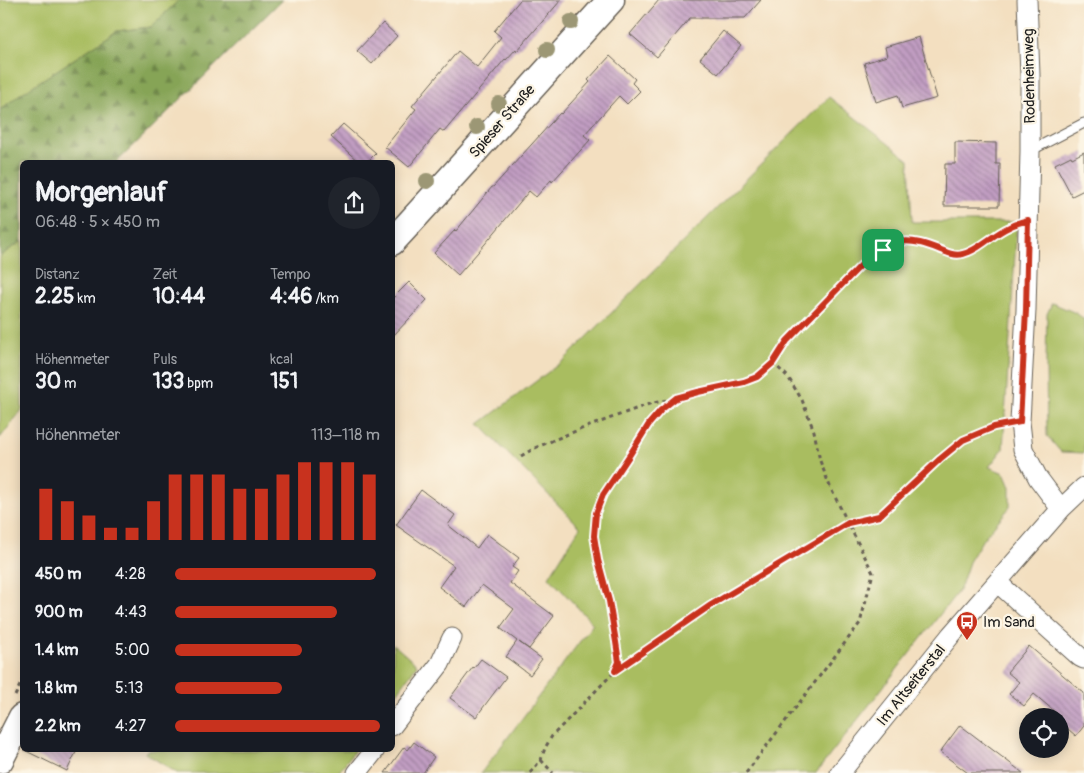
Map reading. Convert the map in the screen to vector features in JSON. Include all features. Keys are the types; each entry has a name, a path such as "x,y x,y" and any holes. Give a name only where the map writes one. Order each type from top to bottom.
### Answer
{"street":[{"name":"Spieser Straße","path":"395,239 611,0"},
{"name":"Rodenheimweg","path":"1027,0 1030,75 1030,152 1026,310 1020,422 1023,449 1038,478 1061,509"},
{"name":"Im Altseiterstal","path":"840,773 952,635 1061,509 1084,486"},
{"path":"998,583 1084,659"},
{"path":"395,722 440,664 452,638"},
{"path":"0,760 20,721"},
{"path":"357,773 373,752"}],"lane":[{"name":"Rodenheimweg","path":"1030,152 1084,123"}],"path":[{"path":"521,456 568,434 649,404 744,382 757,377 773,363 787,341 868,258 898,242 907,241 924,244 951,254 961,255 971,252 1008,227 1028,220"},
{"path":"746,773 860,623 873,572 831,490 820,461 814,432 802,400 788,377 773,363"},
{"path":"615,671 619,662 609,601 594,536 596,513 603,495 649,424 661,410 676,398"},
{"path":"530,773 542,760 545,748 552,736 615,671 711,605 848,523 879,516 963,440 994,427 1020,422"},
{"path":"542,760 554,773"}],"green space":[{"path":"0,0 179,0 151,27 117,31 19,95 0,110"},
{"path":"179,0 282,0 119,160 20,160 20,242 0,256 0,110 19,95 117,31 151,27"},
{"path":"829,97 909,160 912,222 1017,222 1003,449 989,467 1004,473 1010,487 1010,507 983,539 969,562 960,589 816,773 481,773 593,624 549,577 580,527 479,424 563,361"},
{"path":"20,242 20,413 0,438 0,256"},
{"path":"1052,303 1076,313 1084,319 1084,453 1061,452 1047,436 1047,314"},
{"path":"395,646 417,665 395,696"},
{"path":"354,752 338,773 177,773 145,753"}],"building":[{"path":"520,0 561,0 517,51 516,49 505,59 444,132 440,129 409,167 385,147 416,109 412,106 458,51 477,67 501,37 494,31"},
{"path":"659,0 761,0 745,18 690,18 657,57 630,34"},
{"path":"383,23 397,36 372,64 357,51"},
{"path":"723,31 741,46 718,74 700,59"},
{"path":"919,37 937,98 902,108 898,95 876,102 864,63 887,56 885,47"},
{"path":"610,56 635,79 632,83 640,91 627,104 619,96 584,135 590,140 536,197 529,191 458,275 434,253 456,231 492,187 590,82 588,80"},
{"path":"343,124 376,153 369,160 357,160 331,137"},
{"path":"955,142 996,143 996,164 1000,164 999,206 944,206 945,164 955,164"},
{"path":"1084,152 1084,190 1072,196 1055,164"},
{"path":"409,282 427,300 395,334 395,296"},
{"path":"421,490 455,515 448,525 477,548 487,534 519,558 512,567 518,571 510,583 554,616 529,649 519,642 542,659 530,675 506,657 517,641 500,628 514,609 482,585 466,607 439,587 454,566 396,525"},
{"path":"1029,646 1084,693 1084,726 1076,736 1069,730 1069,708 1051,708 1034,694 1024,706 1009,694 1019,682 1007,672"},
{"path":"481,659 506,677 476,717 450,698"},
{"path":"960,725 1023,773 968,773 940,752"},
{"path":"414,742 434,757 423,773 385,773 404,747 408,750"},
{"path":"28,752 76,752 67,771"}],"place":[{"name":"Im Sand","path":"967,641"}],"route":[{"path":"1028,220 1026,310 1020,422 994,427 963,440 879,516 848,523 711,605 615,671 619,662 616,642 594,536 596,513 603,495 649,424 661,410 676,398 744,382 757,377 773,363 787,341 868,258 883,250 898,242 907,241 924,244 951,254 961,255 971,252 1008,227 1028,220"}]}
